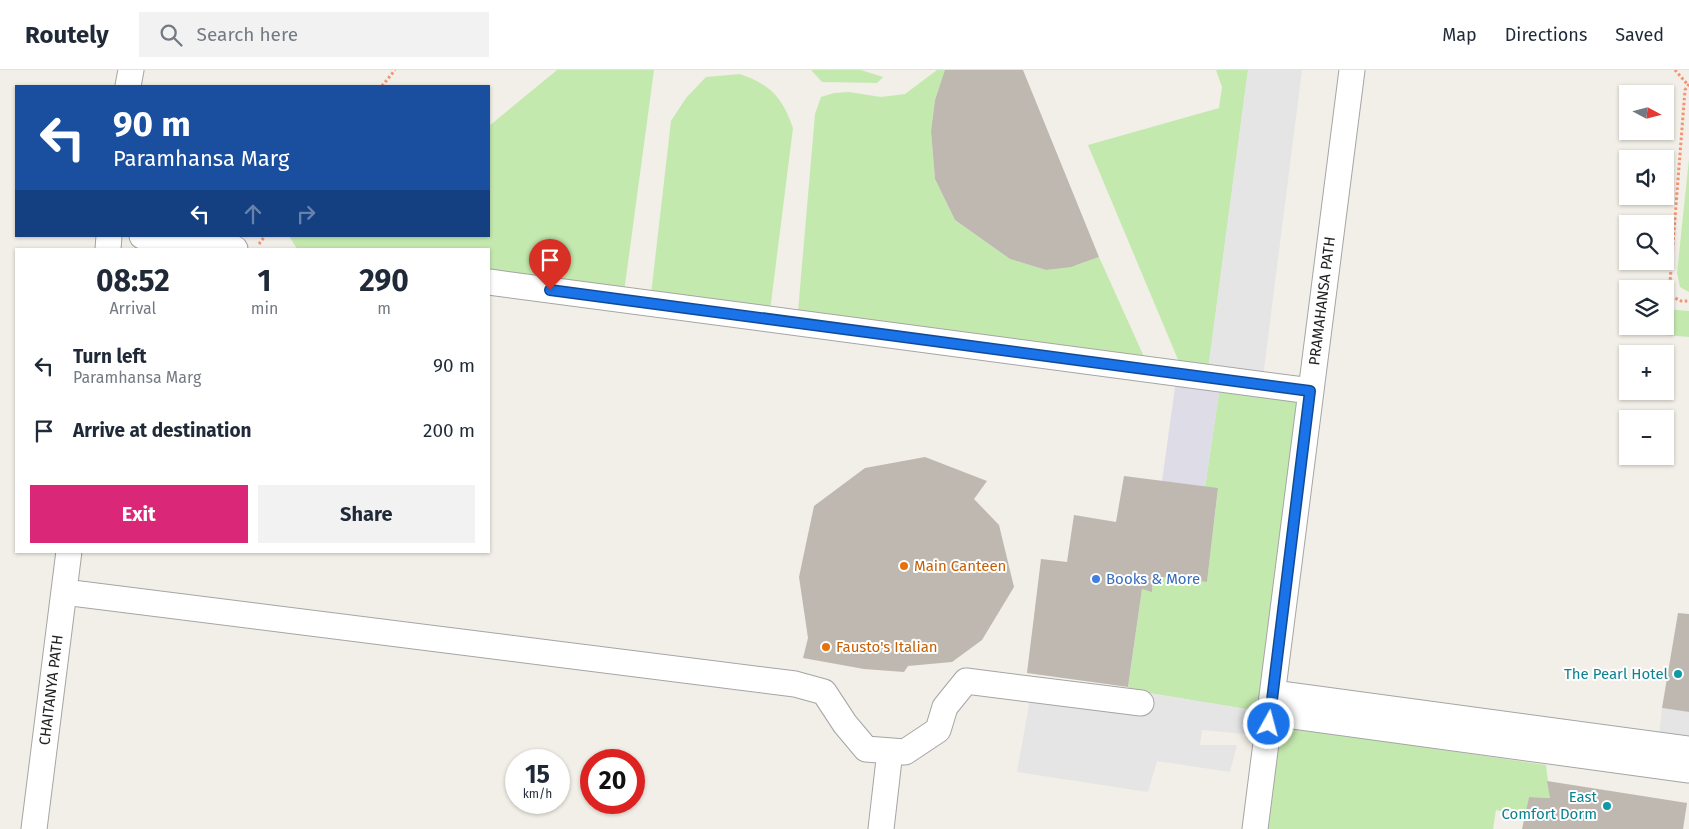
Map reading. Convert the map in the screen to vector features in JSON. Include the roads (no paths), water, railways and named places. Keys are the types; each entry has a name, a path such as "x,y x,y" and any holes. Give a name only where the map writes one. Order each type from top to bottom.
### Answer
{"lane":[{"path":"128,85 131,70"},
{"name":"PRAMAHANSA PATH","path":"1255,829 1352,70"},
{"path":"149,237 228,248"},
{"path":"490,282 1310,391"},
{"name":"CHAITANYA PATH","path":"34,829 69,553"},
{"path":"64,592 796,684 824,692 845,724 866,749 905,752 938,730 945,707 966,681 1141,703"},
{"path":"1271,703 1689,750"},
{"path":"1271,703 1689,770"},
{"path":"880,829 890,751"}],"place":[{"name":"Main Canteen","path":"904,566"},
{"name":"Books & More","path":"1096,579"},
{"name":"Fausto's Italian","path":"826,647"},
{"name":"The Pearl Hotel","path":"1678,674"},
{"name":"East Comfort Dorm","path":"1607,806"}]}
